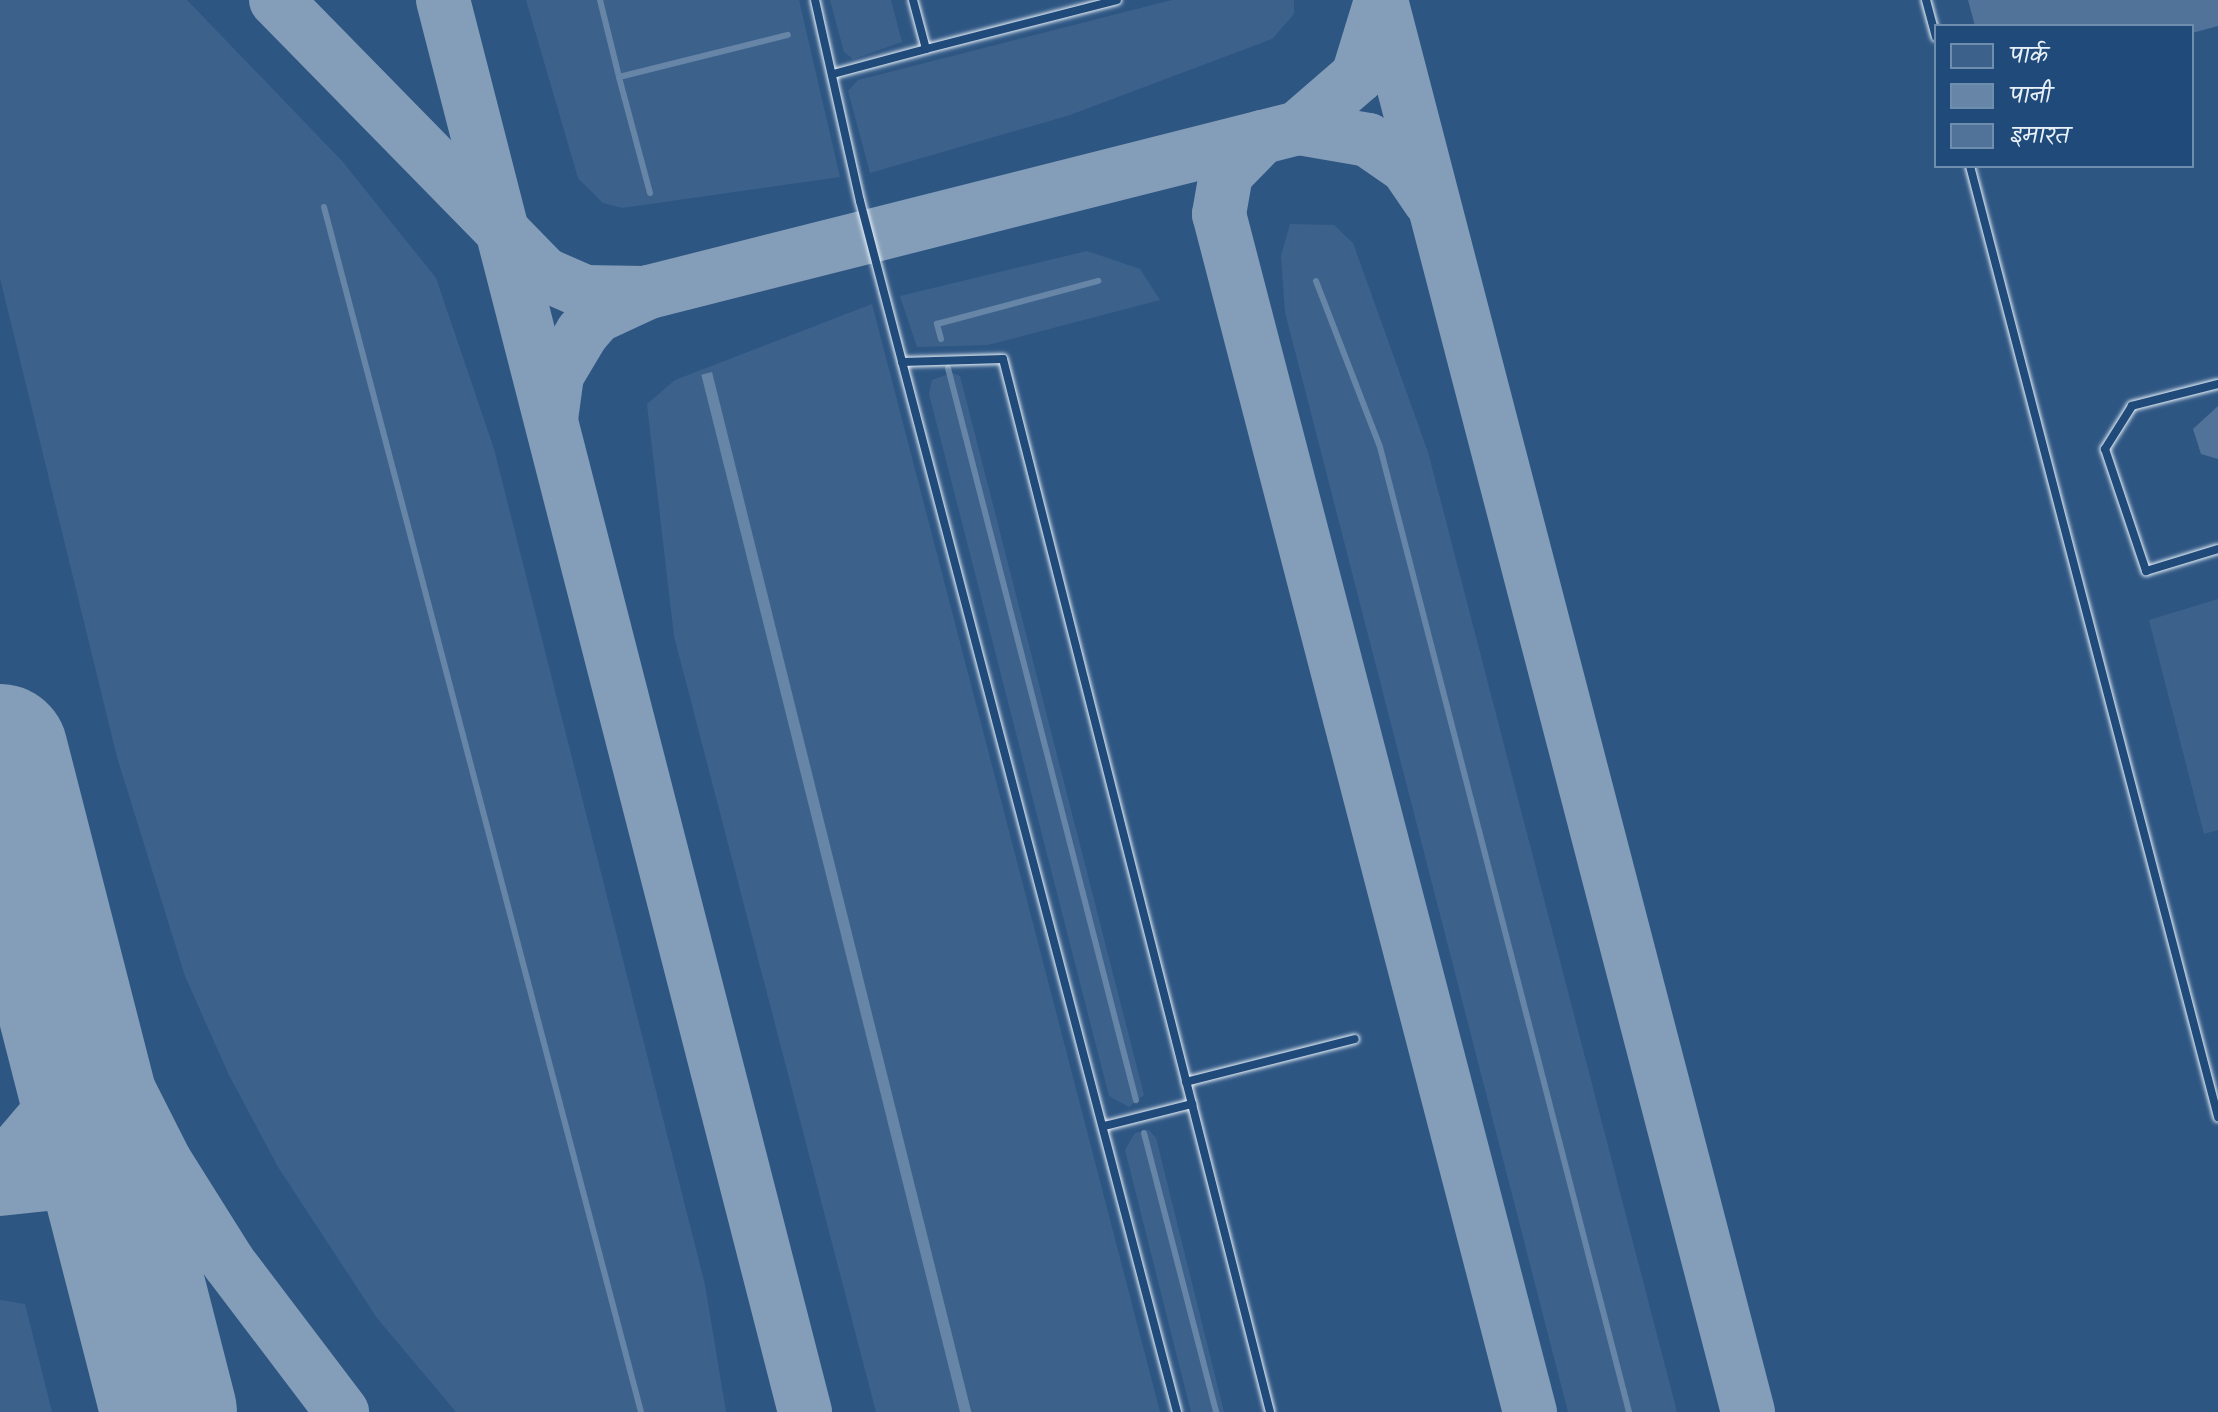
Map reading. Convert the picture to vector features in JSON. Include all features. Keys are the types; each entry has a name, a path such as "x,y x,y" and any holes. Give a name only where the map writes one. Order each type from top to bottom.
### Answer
{"lane":[{"path":"815,0 902,362 1177,1412"},
{"path":"913,0 926,49"},
{"path":"833,74 1117,0"},
{"path":"1926,0 1934,30"},
{"path":"1971,168 2218,1117"},
{"path":"902,362 1003,359 1270,1412"},
{"path":"2218,384 2132,406 2105,449 2146,571 2218,549"},
{"path":"1186,1082 1355,1039"},
{"path":"1104,1126 1192,1104"}],"shaded area":[{"path":"0,0 2218,0 2218,1412 0,1412"}],"green space":[{"path":"0,0 187,0 342,161 436,278 494,449 705,1285 726,1412 456,1412 377,1318 278,1167 228,1073 185,976 117,757 0,278"},
{"path":"526,0 799,0 840,177 622,208 603,203 578,178"},
{"path":"830,0 891,0 902,42 853,59 844,52"},
{"path":"1172,0 1294,0 1294,14 1272,39 1070,115 870,173 848,91 858,80"},
{"path":"1290,224 1334,225 1353,243 1428,452 1677,1412 1568,1412 1285,312 1281,256"},
{"path":"1087,251 1140,269 1160,300 988,345 917,347 900,296"},
{"path":"872,304 1160,1412 876,1412 674,636 647,404 675,380"},
{"path":"952,373 960,376 1144,1095 1129,1107 1109,1096 929,394 932,380"},
{"path":"2218,599 2218,830 2204,834 2149,620"},
{"path":"1149,1130 1156,1138 1224,1412 1191,1412 1125,1150 1135,1133"},
{"path":"0,1300 25,1304 52,1412 0,1412"}],"water":[{"path":"712,372 971,1412 960,1412 701,375"}],"building":[{"path":"1968,0 2218,0 2218,26 2194,32 2194,24 1974,24"},
{"path":"2218,406 2218,459 2201,454 2193,429"}],"waterway":[{"path":"600,0 619,77"},
{"path":"650,193 619,77 788,35"},
{"path":"324,207 641,1412"},
{"path":"941,339 937,324 1098,281"},
{"path":"1316,281 1380,447 1629,1412"},
{"path":"948,368 1136,1100"},
{"path":"1144,1133 1216,1412"}],"taxiway":[{"path":"276,0 544,274 585,292 644,293"},
{"path":"443,0 805,1412"},
{"path":"1381,0 1748,1412"},
{"path":"1298,128 1358,76 1381,1"},
{"path":"551,419 557,375 582,333 597,316 649,292 1298,128 1368,140 1407,167 1430,201"},
{"path":"1262,137 1226,174 1219,214 1530,1412"},
{"path":"22,838 72,977 165,1161 229,1263 342,1412"},
{"path":"0,1169 51,1109 65,1059 62,999"},
{"path":"0,1189 64,1182 111,1189 162,1212 210,1248"}],"runway":[{"path":"0,752 169,1412"}]}
